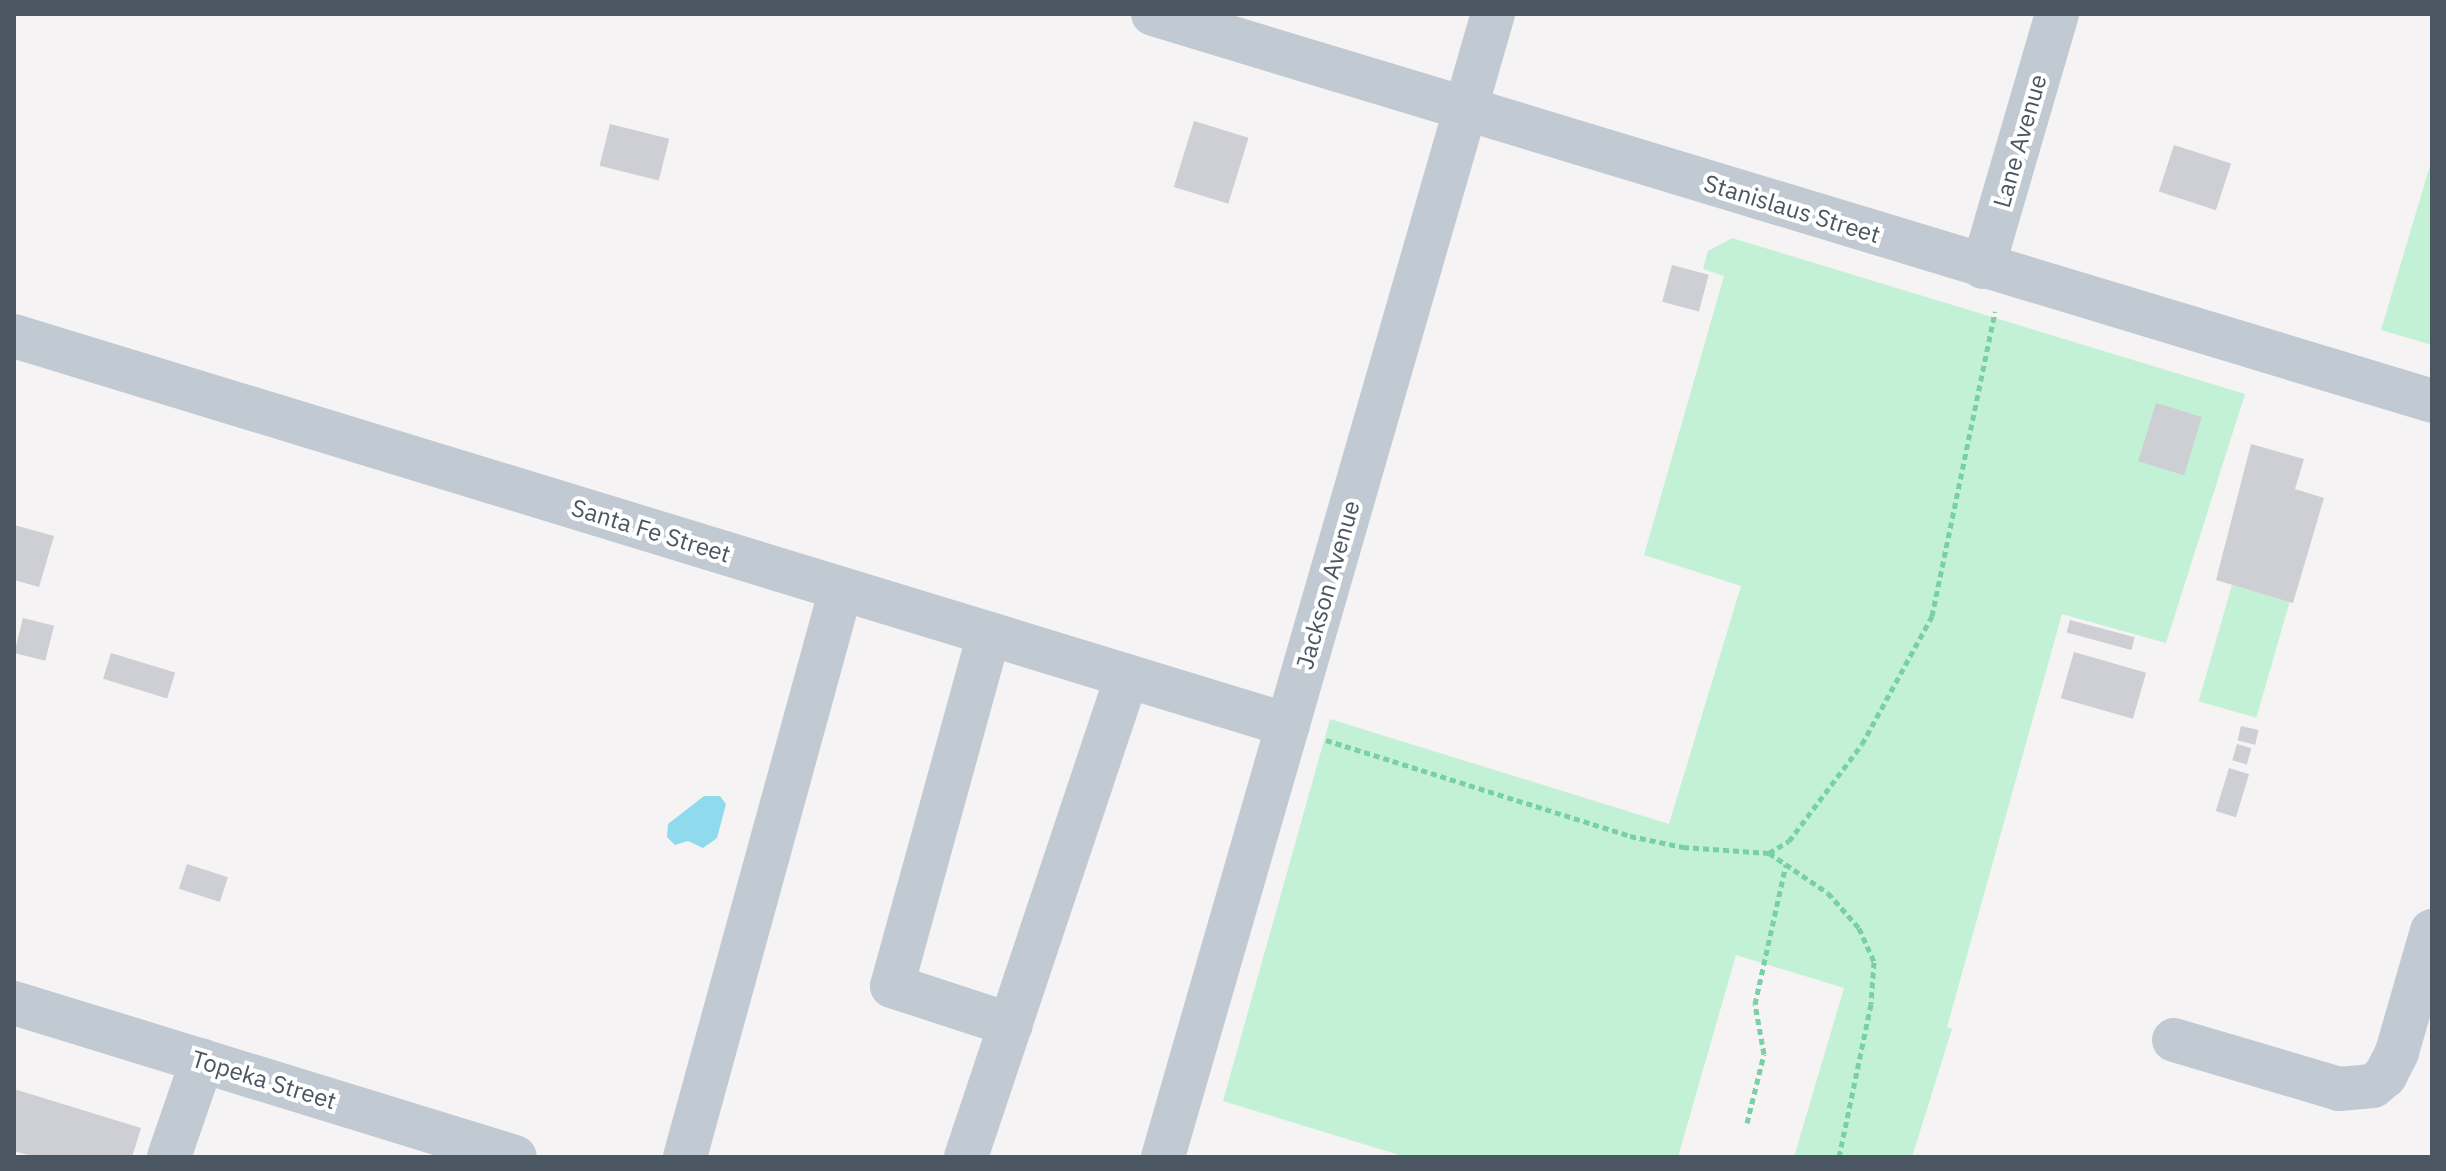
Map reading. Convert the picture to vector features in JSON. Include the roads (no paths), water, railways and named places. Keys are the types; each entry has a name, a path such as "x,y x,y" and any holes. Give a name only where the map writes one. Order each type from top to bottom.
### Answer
{"street":[{"name":"Stanislaus Street","path":"1153,14 2432,401"},
{"name":"Jackson Avenue","path":"1163,1157 1493,14"},
{"name":"Lane Avenue","path":"1995,270 2057,14"},
{"name":"Santa Fe Street","path":"14,336 1288,725"},
{"path":"685,1157 841,589"},
{"path":"989,634 892,986 1011,1025"},
{"path":"966,1157 1127,676"},
{"path":"2174,1040 2339,1089 2356,1091 2385,1076 2432,931"},
{"name":"Topeka Street","path":"14,1003 515,1157"},
{"path":"169,1157 202,1061"}],"water":[{"path":"704,796 720,796 726,804 717,838 703,848 688,841 675,845 667,837 668,824"}]}
